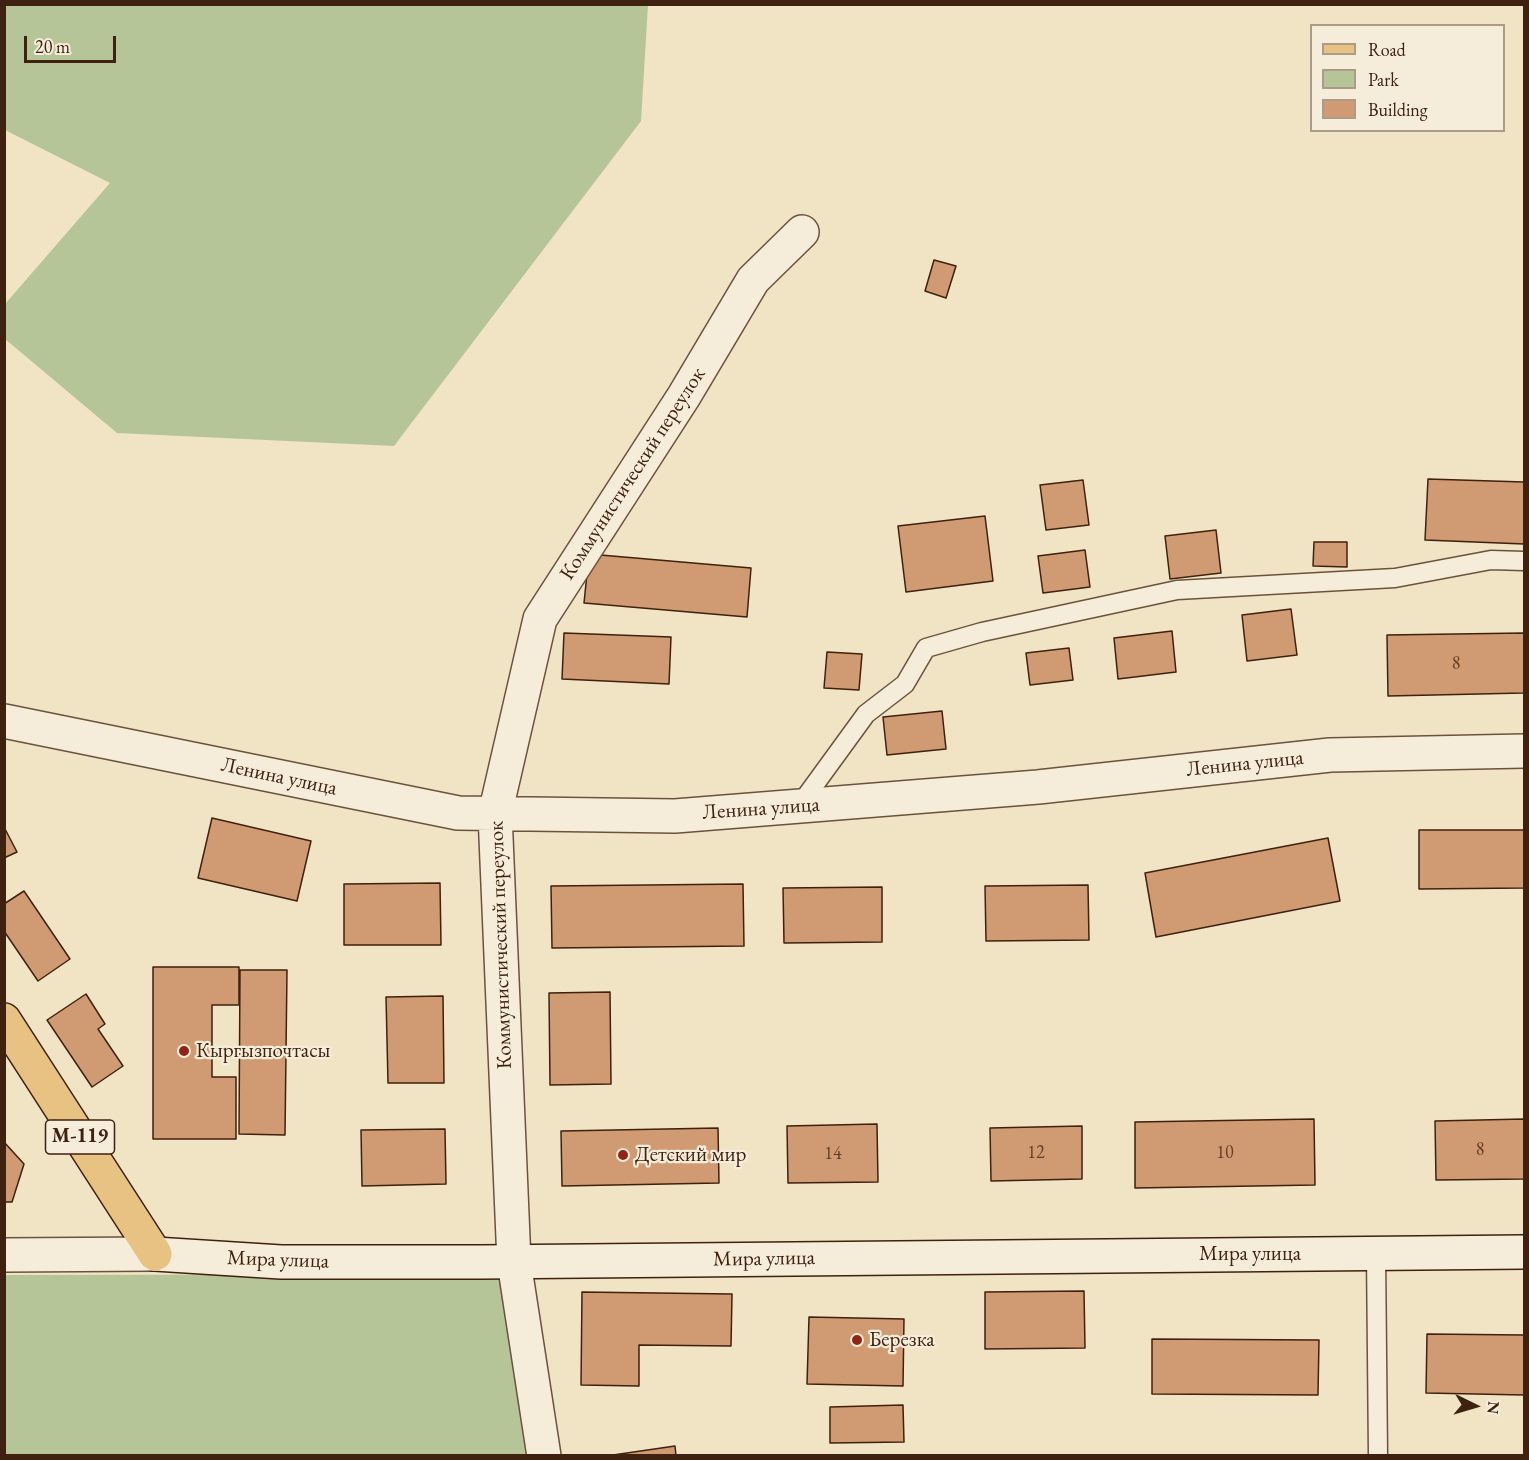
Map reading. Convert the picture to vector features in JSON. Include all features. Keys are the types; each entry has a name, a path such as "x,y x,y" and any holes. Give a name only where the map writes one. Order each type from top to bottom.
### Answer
{"main road":[{"name":"М-119","path":"4,1020 155,1254"}],"street":[{"name":"Коммунистический переулок","path":"544,1455 514,1262 495,814 540,619 684,396 753,280 802,232"},
{"name":"Ленина улица","path":"4,722 458,813 495,814 675,816 1038,787 1330,755 1524,751"},
{"name":"Мира улица","path":"4,1255 155,1254 281,1262 514,1262 1524,1252"}],"lane":[{"path":"799,806 866,714 906,684 926,648 982,632 1177,590 1395,578 1491,560 1524,561"},
{"path":"1376,1253 1378,1455"}],"green space":[{"path":"5,4 648,5 641,121 394,446 117,433 5,339 5,304 110,183 5,130"},
{"path":"503,1274 531,1455 5,1456 5,1275"}],"building":[{"path":"934,260 956,266 946,298 925,291"},
{"path":"1428,479 1524,482 1524,544 1425,540"},
{"path":"1083,480 1089,525 1046,530 1040,485"},
{"path":"985,516 993,581 906,592 898,526"},
{"path":"1216,530 1221,573 1170,579 1165,536"},
{"path":"1314,542 1347,542 1347,567 1313,566"},
{"path":"1085,550 1090,587 1043,593 1038,556"},
{"path":"589,554 751,568 747,617 584,603"},
{"path":"1291,609 1297,655 1247,661 1242,615"},
{"path":"1172,631 1176,672 1118,679 1114,638"},
{"path":"564,633 671,637 669,684 562,679"},
{"path":"1524,633 1524,693 1388,696 1387,635"},
{"path":"1069,648 1073,680 1030,685 1026,653"},
{"path":"827,652 862,654 859,690 824,688"},
{"path":"942,711 946,749 887,755 883,717"},
{"path":"212,818 311,841 297,901 198,878"},
{"path":"4,827 17,852 4,858"},
{"path":"1419,830 1524,830 1524,888 1419,889"},
{"path":"1328,838 1340,901 1156,937 1145,873"},
{"path":"440,883 441,945 344,945 344,884"},
{"path":"743,884 744,946 552,948 551,886"},
{"path":"1088,885 1089,940 986,941 985,886"},
{"path":"882,887 882,942 784,943 783,888"},
{"path":"24,891 70,959 38,981 4,931 4,904"},
{"path":"153,967 239,967 239,1005 212,1005 212,1077 236,1077 236,1139 153,1139"},
{"path":"240,970 287,970 285,1135 239,1134"},
{"path":"610,992 611,1084 550,1085 549,993"},
{"path":"86,994 105,1024 98,1029 123,1066 92,1087 47,1020"},
{"path":"443,996 444,1083 388,1083 386,997"},
{"path":"1314,1119 1315,1185 1135,1188 1135,1122"},
{"path":"1524,1119 1524,1179 1436,1180 1435,1121"},
{"path":"877,1124 878,1182 788,1183 787,1126"},
{"path":"1082,1126 1082,1179 991,1181 990,1128"},
{"path":"718,1128 719,1183 562,1186 561,1131"},
{"path":"445,1129 446,1184 362,1186 361,1130"},
{"path":"4,1142 24,1164 12,1202 4,1202"},
{"path":"1084,1291 1085,1348 985,1349 985,1292"},
{"path":"582,1292 732,1294 731,1346 639,1345 639,1386 581,1385"},
{"path":"809,1317 904,1319 903,1386 807,1384"},
{"path":"1427,1334 1524,1335 1524,1395 1426,1393"},
{"path":"1152,1339 1319,1340 1318,1395 1152,1394"},
{"path":"903,1405 904,1442 830,1443 830,1407"},
{"path":"675,1446 676,1456 613,1456 613,1455"}],"place":[{"name":"Кыргызпочтасы","path":"184,1051"},
{"name":"Детский мир","path":"623,1155"},
{"name":"Березка","path":"857,1340"}]}
